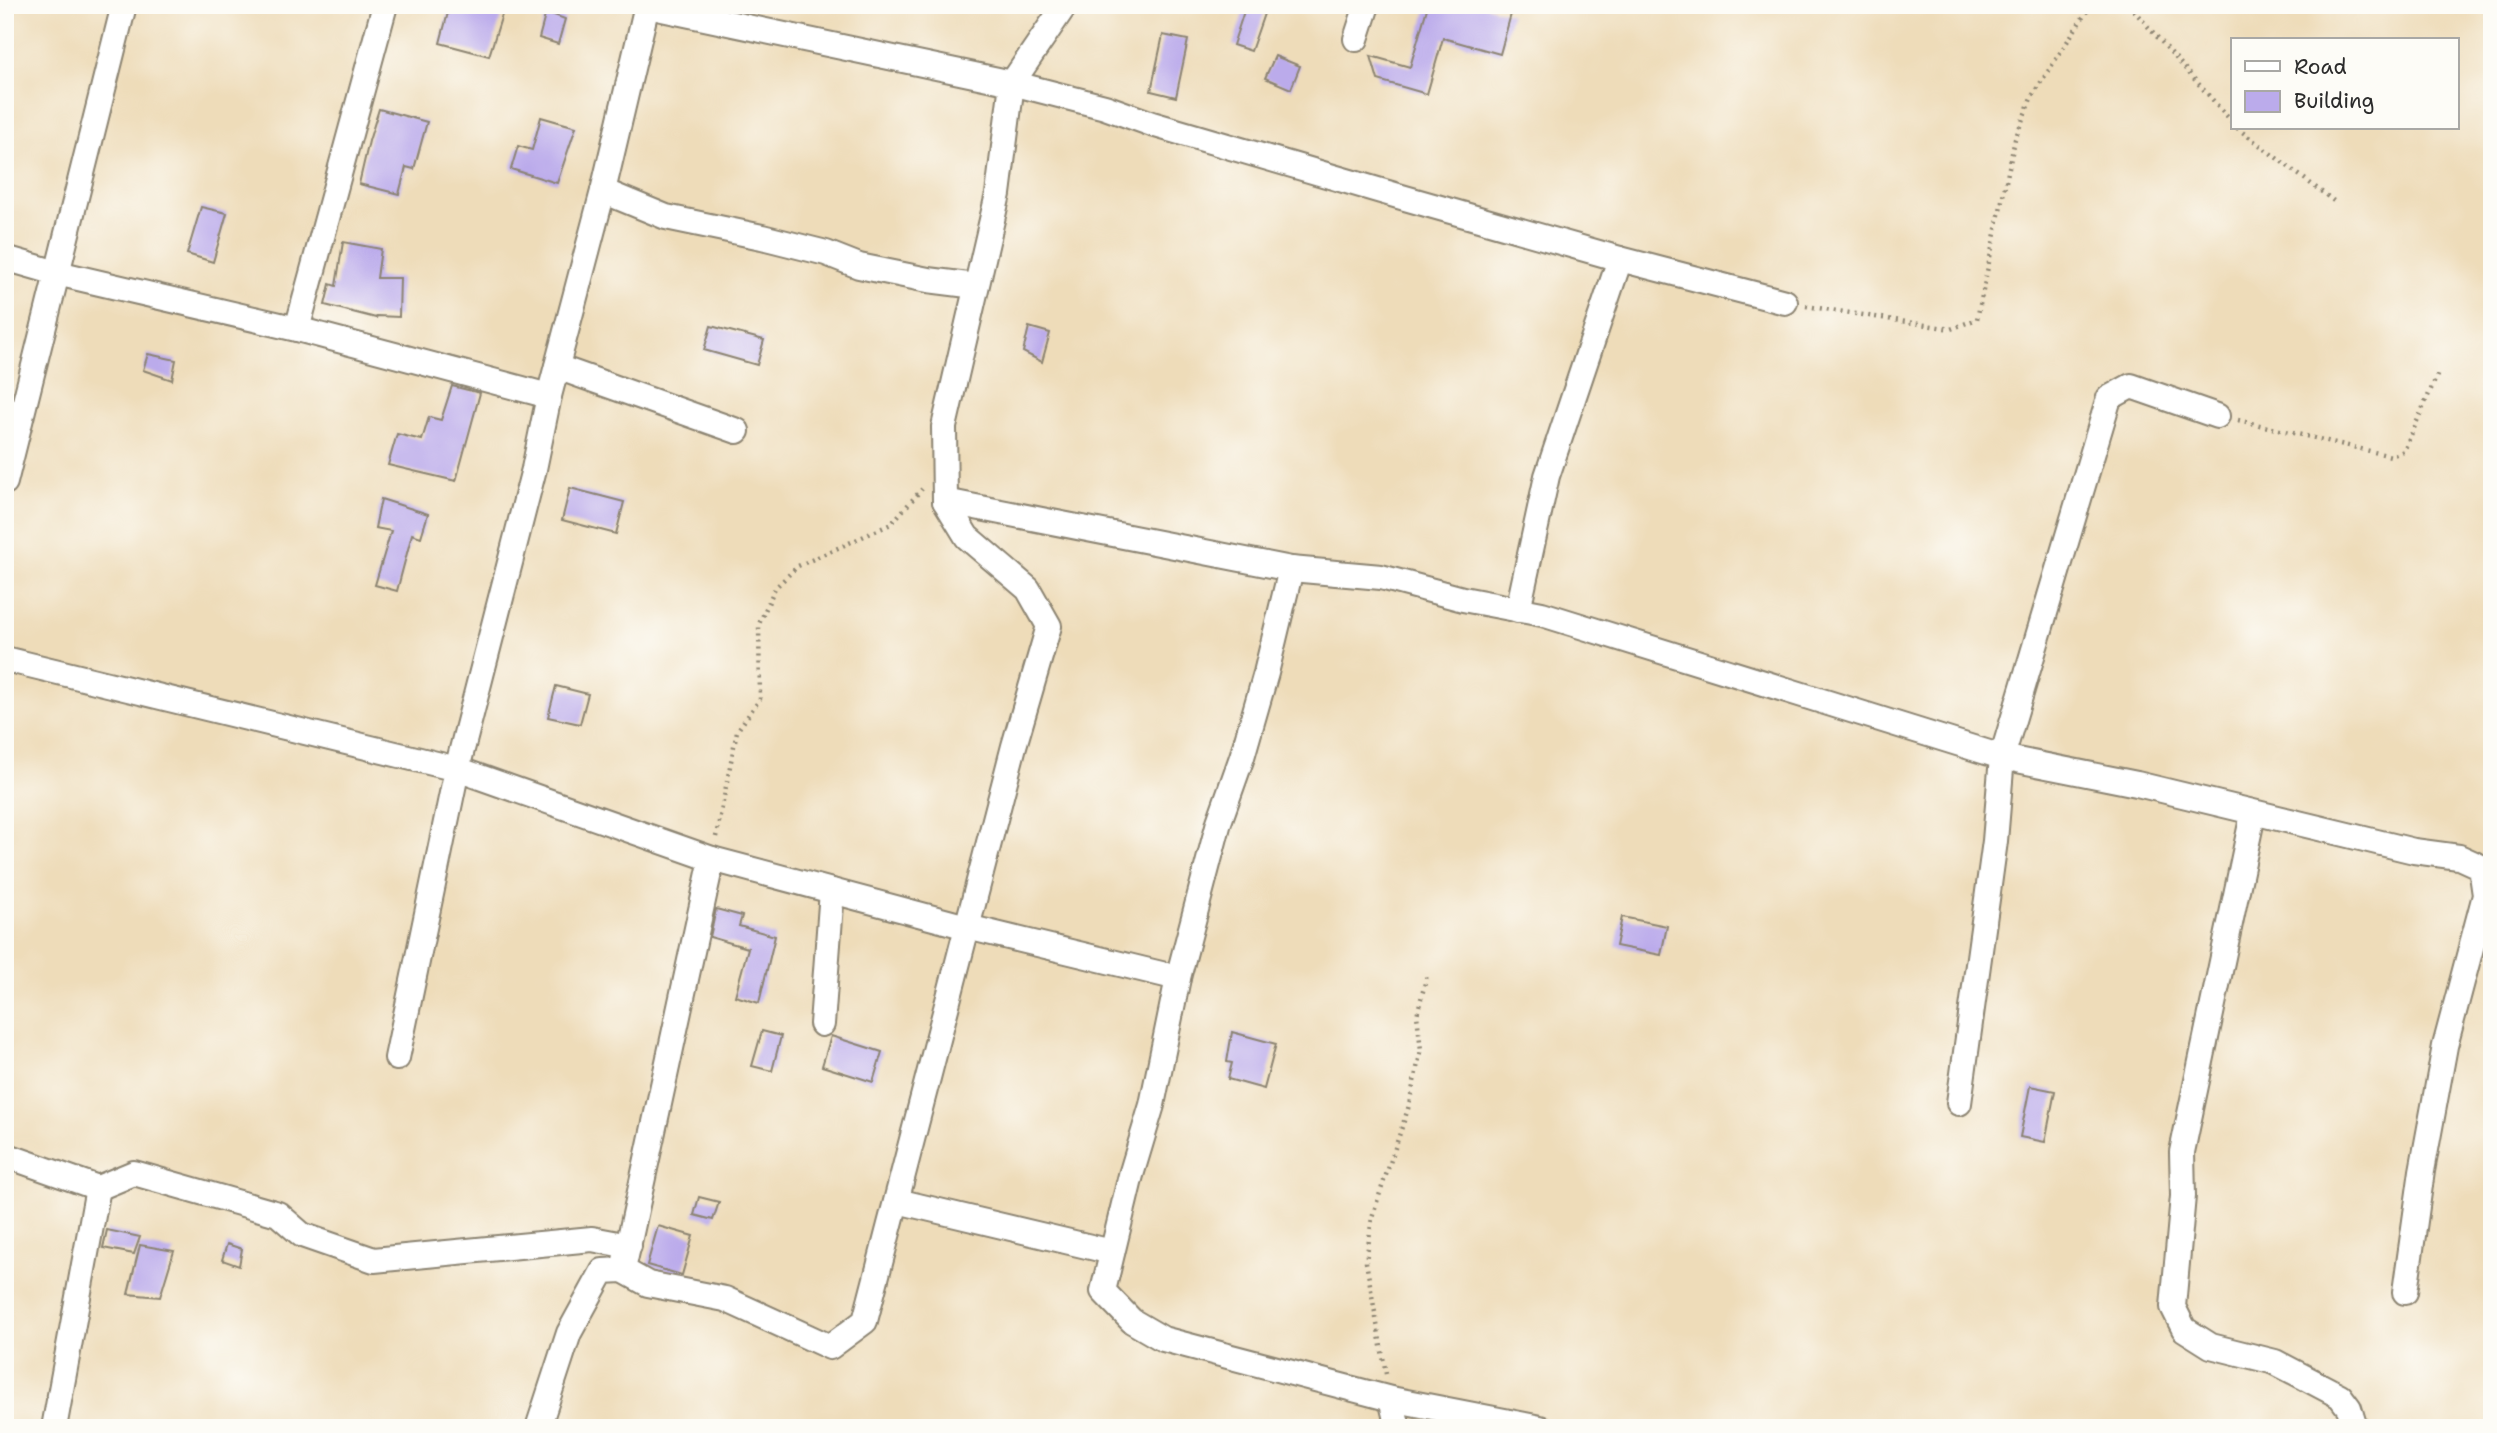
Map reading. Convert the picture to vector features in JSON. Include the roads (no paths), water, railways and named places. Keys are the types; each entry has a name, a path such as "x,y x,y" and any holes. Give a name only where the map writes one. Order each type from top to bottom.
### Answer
{"street":[{"path":"5,482 124,5"},
{"path":"297,329 385,5"},
{"path":"538,1428 569,1333 603,1271 623,1270 648,1284 725,1299 830,1347 865,1321 967,927 1049,626 1028,589 967,537 945,501 944,427 998,194 1012,83 1065,5"},
{"path":"1356,39 1367,5"},
{"path":"397,1058 457,769 534,468 549,396 603,191 646,6 1012,83 1105,107 1165,128 1620,259 1785,302"},
{"path":"603,191 666,217 775,240 826,253 859,266 928,280 976,286"},
{"path":"5,258 57,273 297,329 549,396"},
{"path":"1518,610 1548,476 1620,259"},
{"path":"557,367 737,431"},
{"path":"1959,1103 1995,841 2002,757 2109,398 2131,386 2217,416"},
{"path":"945,501 1291,569 1381,577 1463,599 1542,614 2002,757 2137,784 2414,851 2459,857 2481,867 2485,895 2445,1046 2422,1171 2405,1292"},
{"path":"1291,569 1266,673 1242,757 1219,822 1178,978 1152,1105 1103,1291 1132,1321 1163,1339 1391,1399 1540,1428"},
{"path":"5,659 457,769 712,859 967,927 1178,978"},
{"path":"2253,814 2182,1153 2183,1196 2173,1307 2184,1329 2211,1346 2275,1362 2340,1396 2349,1408 2354,1428"},
{"path":"623,1270 712,859"},
{"path":"822,1024 832,891"},
{"path":"5,1155 98,1188 134,1173 278,1214 302,1235 374,1260 592,1239 629,1246"},
{"path":"54,1428 98,1188"},
{"path":"897,1201 1112,1252"},
{"path":"1391,1399 1398,1428"}]}
